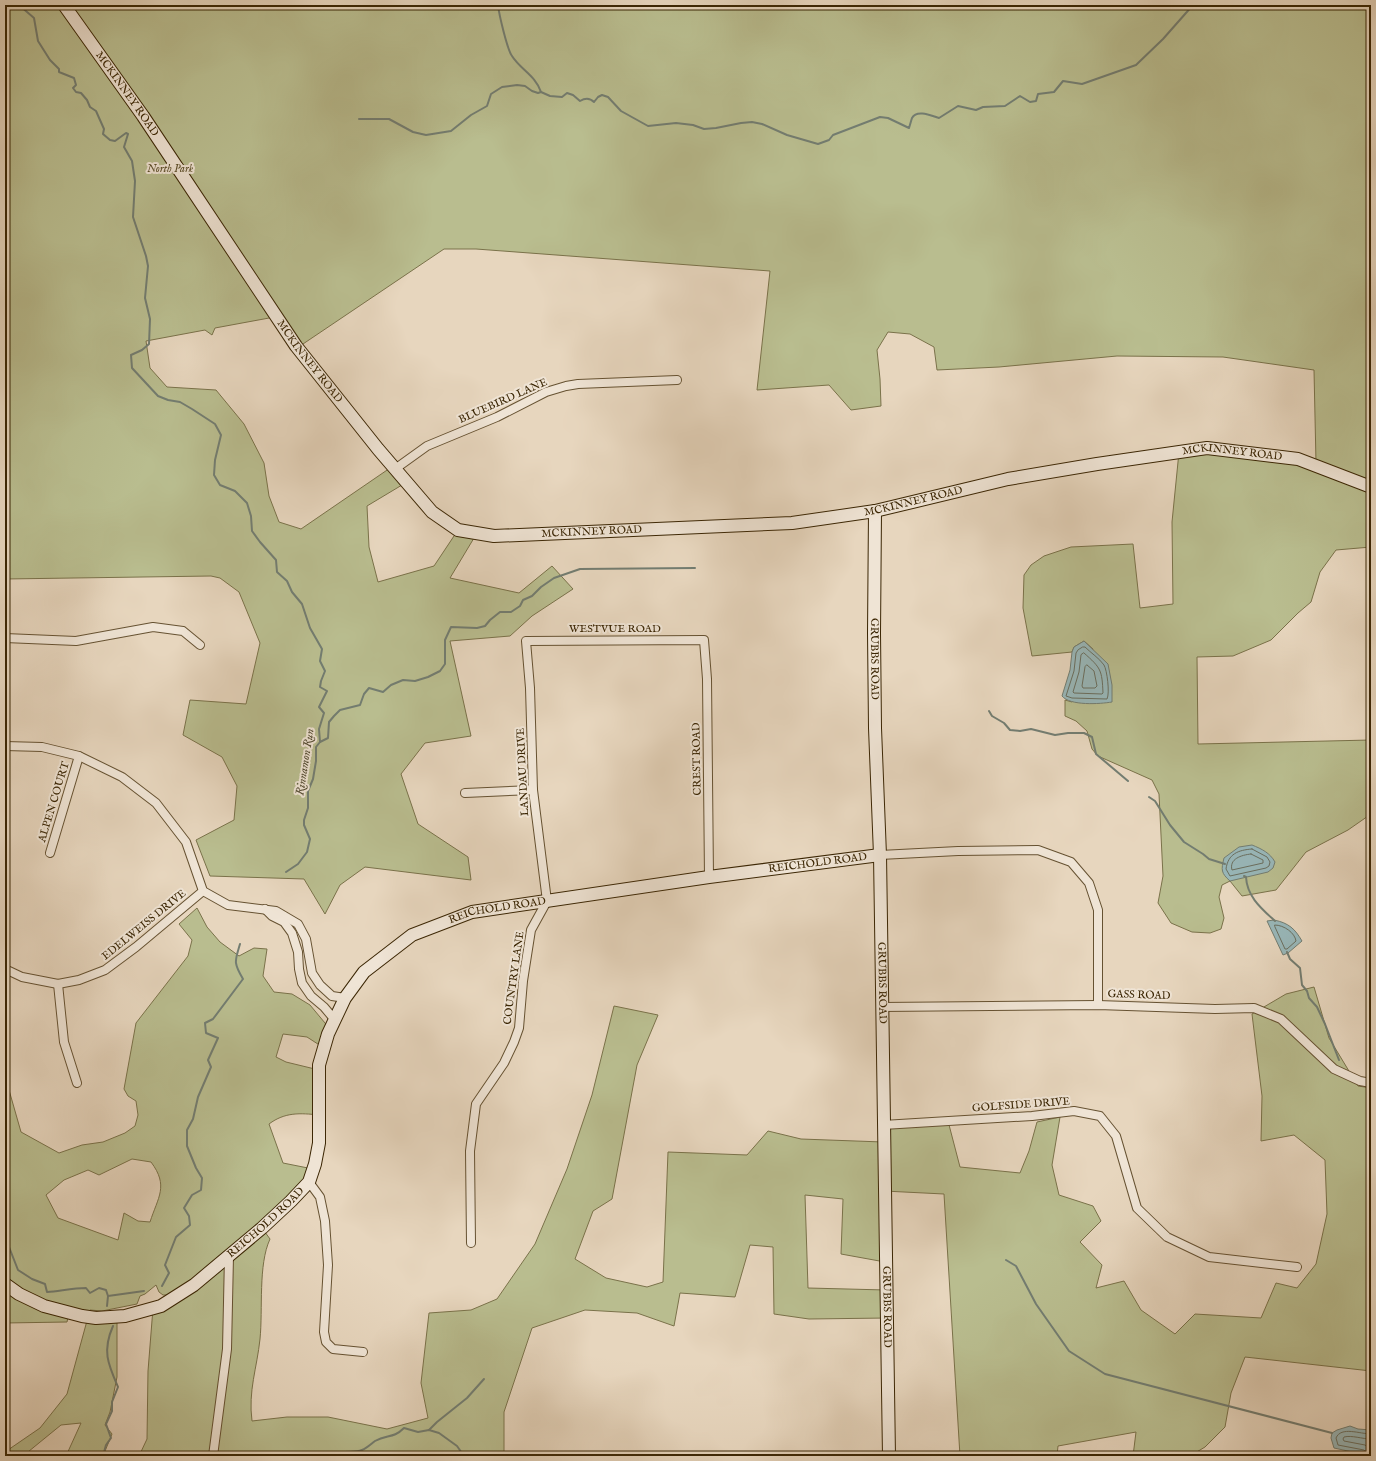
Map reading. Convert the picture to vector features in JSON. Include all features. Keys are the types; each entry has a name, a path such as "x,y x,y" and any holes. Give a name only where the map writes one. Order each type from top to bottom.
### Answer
{"street":[{"name":"MCKINNEY ROAD","path":"64,5 143,116 296,346 395,469 432,512 458,530 494,536 792,523 875,511 1008,479 1207,448 1298,459 1371,487"},
{"name":"BLUEBIRD LANE","path":"395,469 427,446 497,418 546,392 578,384 677,380"},
{"name":"GRUBBS ROAD","path":"875,511 874,721 880,855 881,1006 889,1456"},
{"path":"5,638 76,641 153,627 183,632 200,645"},
{"name":"WESTVUE ROAD","path":"526,641 704,640"},
{"name":"CREST ROAD","path":"704,640 707,678 709,877"},
{"name":"LANDAU DRIVE","path":"526,641 530,688 533,790 547,901"},
{"path":"5,746 42,747 79,756 122,776 156,803 186,842 203,891 228,905 276,911 298,924 306,938 312,974 320,985 332,996 345,998"},
{"name":"ALPEN COURT","path":"50,853 79,756"},
{"path":"465,793 533,790"},
{"name":"REICHOLD ROAD","path":"5,1284 19,1294 44,1306 96,1318 125,1316 161,1306 194,1285 292,1201 309,1182 315,1164 319,1143 319,1065 328,1034 345,998 364,972 412,935 472,912 709,877 880,855 958,851 1038,850 1071,862 1089,883 1098,910 1098,1005"},
{"name":"EDELWEISS DRIVE","path":"5,969 22,977 58,984 79,980 105,970 136,947 203,891"},
{"name":"COUNTRY LANE","path":"471,1243 470,1151 476,1104 504,1063 519,1028 523,981 531,930 547,901"},
{"path":"265,910 272,916 284,922 292,933 298,952 302,983 311,996 332,1015 335,1020"},
{"path":"58,984 64,1042 77,1083"},
{"name":"GASS ROAD","path":"881,1006 1098,1005 1215,1009 1254,1008 1281,1019 1334,1069 1360,1081 1371,1083"},
{"name":"GOLFSIDE DRIVE","path":"883,1125 1032,1116 1074,1111 1100,1116 1116,1136 1138,1208 1167,1237 1209,1257 1297,1267"},
{"path":"309,1182 320,1197 325,1221 328,1265 327,1306 324,1332 326,1342 333,1349 363,1352"},
{"path":"213,1456 227,1349 229,1256"}],"green space":[{"name":"North Park","path":"5,5 1371,5 1371,547 1336,550 1320,572 1311,602 1271,640 1233,656 1197,657 1198,744 1371,740 1371,814 1348,830 1306,852 1276,890 1242,896 1230,881 1222,885 1219,897 1224,918 1221,929 1210,933 1192,932 1171,923 1158,903 1163,876 1159,794 1152,780 1098,756 1092,749 1087,731 1076,721 1065,716 1065,700 1072,702 1093,649 1084,641 1074,647 1072,652 1032,656 1023,608 1024,575 1031,565 1044,556 1071,547 1133,544 1140,608 1173,604 1172,522 1179,452 1207,448 1316,463 1314,370 1223,357 1117,356 999,367 937,370 934,347 910,334 888,332 877,350 881,406 851,410 829,385 757,390 770,271 476,249 444,249 300,346 280,316 215,328 212,335 205,330 146,341 150,368 167,387 216,390 244,424 264,463 269,496 279,522 301,529 393,466 407,482 367,506 369,547 378,582 434,566 458,530 477,533 450,578 519,593 552,566 573,589 532,616 510,636 450,641 471,736 425,743 401,774 418,824 468,857 471,880 365,867 340,885 325,914 304,879 210,876 196,840 234,820 237,786 222,757 183,735 190,700 246,704 260,643 239,592 220,578 211,576 5,579"},
{"path":"197,908 207,927 220,942 239,956 254,948 267,949 263,976 274,992 292,994 310,1005 330,1029 324,1048 307,1037 283,1034 276,1057 286,1062 319,1070 319,1115 287,1115 269,1124 283,1163 313,1169 262,1228 270,1239 266,1250 262,1274 261,1327 251,1400 252,1421 287,1417 328,1417 387,1429 428,1418 421,1383 429,1313 471,1310 497,1299 535,1244 567,1169 592,1095 614,1006 658,1015 637,1065 612,1199 593,1211 575,1259 606,1278 647,1287 663,1282 668,1152 747,1155 768,1131 801,1139 883,1142 883,1125 948,1121 960,1167 1020,1173 1029,1151 1037,1122 1060,1117 1052,1165 1059,1195 1093,1206 1101,1221 1080,1242 1102,1265 1096,1288 1124,1281 1141,1310 1175,1334 1195,1314 1261,1318 1276,1283 1297,1288 1316,1264 1327,1214 1325,1160 1294,1135 1261,1141 1262,1096 1252,1014 1286,994 1314,987 1329,1038 1358,1086 1371,1088 1371,1371 1245,1357 1231,1393 1225,1427 1205,1447 1190,1456 1133,1456 1136,1432 1058,1446 1057,1456 960,1456 944,1194 884,1191 885,1262 841,1254 843,1199 805,1195 808,1288 886,1290 887,1318 809,1319 774,1314 773,1247 750,1245 735,1297 680,1293 674,1326 637,1313 585,1310 532,1328 504,1412 504,1456 139,1456 147,1439 148,1371 153,1308 168,1295 163,1295 159,1292 156,1285 140,1296 137,1304 102,1311 90,1310 89,1317 117,1316 117,1377 110,1412 105,1425 112,1434 103,1456 66,1456 81,1423 61,1425 23,1456 5,1456 5,1452 40,1428 67,1394 88,1317 69,1313 67,1322 5,1323 5,1041 9,1090 21,1132 59,1153 82,1145 103,1142 125,1133 135,1126 138,1115 136,1101 128,1096 124,1089 136,1023 188,956 192,940 179,924","holes":["132,1159 151,1162 160,1178 161,1185 159,1198 150,1222 138,1221 124,1213 118,1240 58,1218 46,1195 64,1180 88,1170 99,1175"]}],"water":[{"path":"1084,641 1108,664 1112,685 1112,702 1093,704 1078,703 1062,696 1070,670 1074,647"},
{"path":"1252,845 1271,856 1275,862 1273,868 1268,872 1230,881 1222,871 1224,858 1239,847"},
{"path":"1274,920 1291,927 1302,941 1288,953 1283,955 1267,921"},
{"path":"1350,1426 1358,1429 1371,1430 1371,1456 1334,1448 1331,1438 1332,1433"}],"waterway":[{"name":"Rinnamon Run","path":"19,5 34,18 38,41 50,60 59,69 59,72 74,78 76,85 73,88 76,92 81,93 87,100 90,107 96,111 104,129 103,134 110,140 115,141 126,133 128,134 124,147 132,161 135,181 133,217 148,266 145,298 150,319 149,344 142,350 131,355 132,368 158,396 168,400 180,402 215,424 221,435 215,460 214,475 220,485 235,491 247,503 251,516 252,531 276,560 277,572 287,581 292,592 302,604 310,628 322,649 320,661 325,671 320,687 327,691 319,707 324,713 319,729 320,742 316,747 316,761 313,779 308,791 308,808 304,820 304,825 310,839 307,852 298,864 286,872"},
{"path":"498,5 510,52 515,61 539,86 541,92"},
{"path":"359,119 389,119 413,132 426,135 451,131 471,115 487,106 491,94 502,87 517,85 525,86 532,91 538,93 541,92 550,96 562,97 567,93 573,95 580,101 587,99 594,102 602,95 608,97 621,111 648,126 676,123 693,125 704,129 752,122 762,124 787,135 818,144 829,140 833,135 880,117 888,118 909,128 912,118 917,114 925,114 939,118 958,106 976,110 983,107 1005,106 1020,96 1030,102 1036,101 1038,94 1054,92 1063,81 1082,84 1136,65 1163,39 1193,5"},
{"path":"320,742 328,738 329,722 334,716 340,710 360,705 364,694 369,688 383,692 391,685 403,680 415,681 440,671 445,664 445,640 451,627 477,628 485,626 500,612 511,612 520,606 523,600 532,596 541,587 554,578 580,569 695,568"},
{"path":"989,711 992,716 1004,723 1010,730 1020,731 1031,729 1055,735 1084,733 1092,737 1096,754 1128,781"},
{"path":"1149,797 1155,801 1170,825 1184,842 1209,859 1225,864"},
{"path":"1244,876 1246,877 1252,897 1275,921"},
{"path":"162,1286 169,1273 165,1265 176,1237 190,1225 189,1216 184,1208 192,1195 201,1190 202,1178 187,1146 187,1130 193,1119 198,1097 211,1067 208,1060 218,1038 206,1033 205,1023 213,1019 243,979 236,965 240,944"},
{"path":"1287,952 1290,959 1300,968 1302,985 1307,991 1309,998 1317,1007 1339,1060"},
{"path":"5,1221 7,1225 9,1247 18,1270 32,1279 45,1284 47,1292 81,1288 86,1288 90,1293 99,1288 106,1290 108,1296 107,1306"},
{"path":"1006,1260 1016,1266 1036,1304 1069,1351 1105,1374 1332,1433"},
{"path":"108,1296 144,1291"},
{"path":"103,1456 106,1445 111,1438 106,1424 112,1411 112,1402 118,1387 111,1371 107,1350 113,1326"},
{"path":"429,1430 467,1398 484,1379"},
{"path":"335,1456 345,1452 362,1450 375,1441 397,1434 404,1428 418,1432 429,1430 439,1433 457,1446 464,1456"}]}
